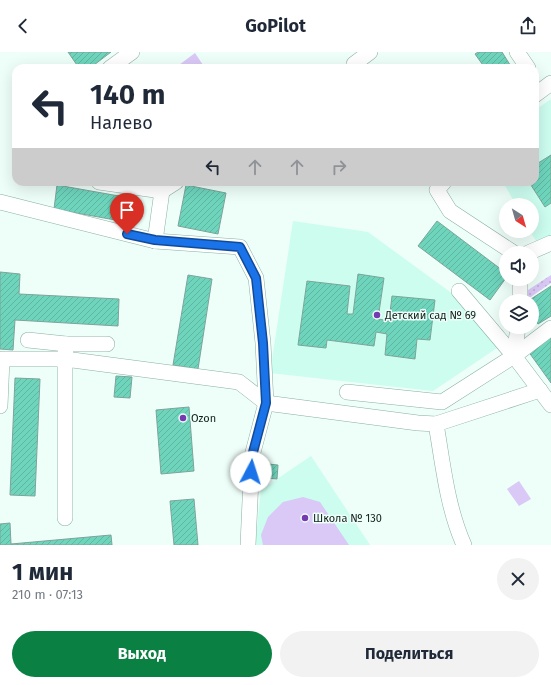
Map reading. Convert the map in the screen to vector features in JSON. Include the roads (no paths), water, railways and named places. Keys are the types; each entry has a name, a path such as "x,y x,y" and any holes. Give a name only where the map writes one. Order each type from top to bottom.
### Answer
{"lane":[{"path":"116,64 132,52"},
{"path":"354,64 370,52"},
{"path":"517,52 525,64"},
{"path":"539,91 551,83"},
{"path":"130,186 162,190 169,186"},
{"path":"437,186 450,211 503,246"},
{"path":"155,240 162,190"},
{"path":"0,202 155,240 240,247 256,278 263,343 266,403 252,456 248,545"},
{"path":"539,248 551,243"},
{"path":"459,291 514,356 551,405"},
{"path":"347,392 442,402 514,356 551,328"},
{"path":"514,356 517,334"},
{"path":"28,340 66,344 107,344"},
{"path":"65,518 66,344"},
{"path":"0,406 2,359 66,359 239,382 266,403 418,423 436,424 540,390"},
{"path":"436,424 450,501 458,532 464,545"}],"place":[{"name":"Детский сад № 69","path":"377,315"},
{"name":"Ozon","path":"183,418"},
{"name":"Школа № 130","path":"305,518"}]}
